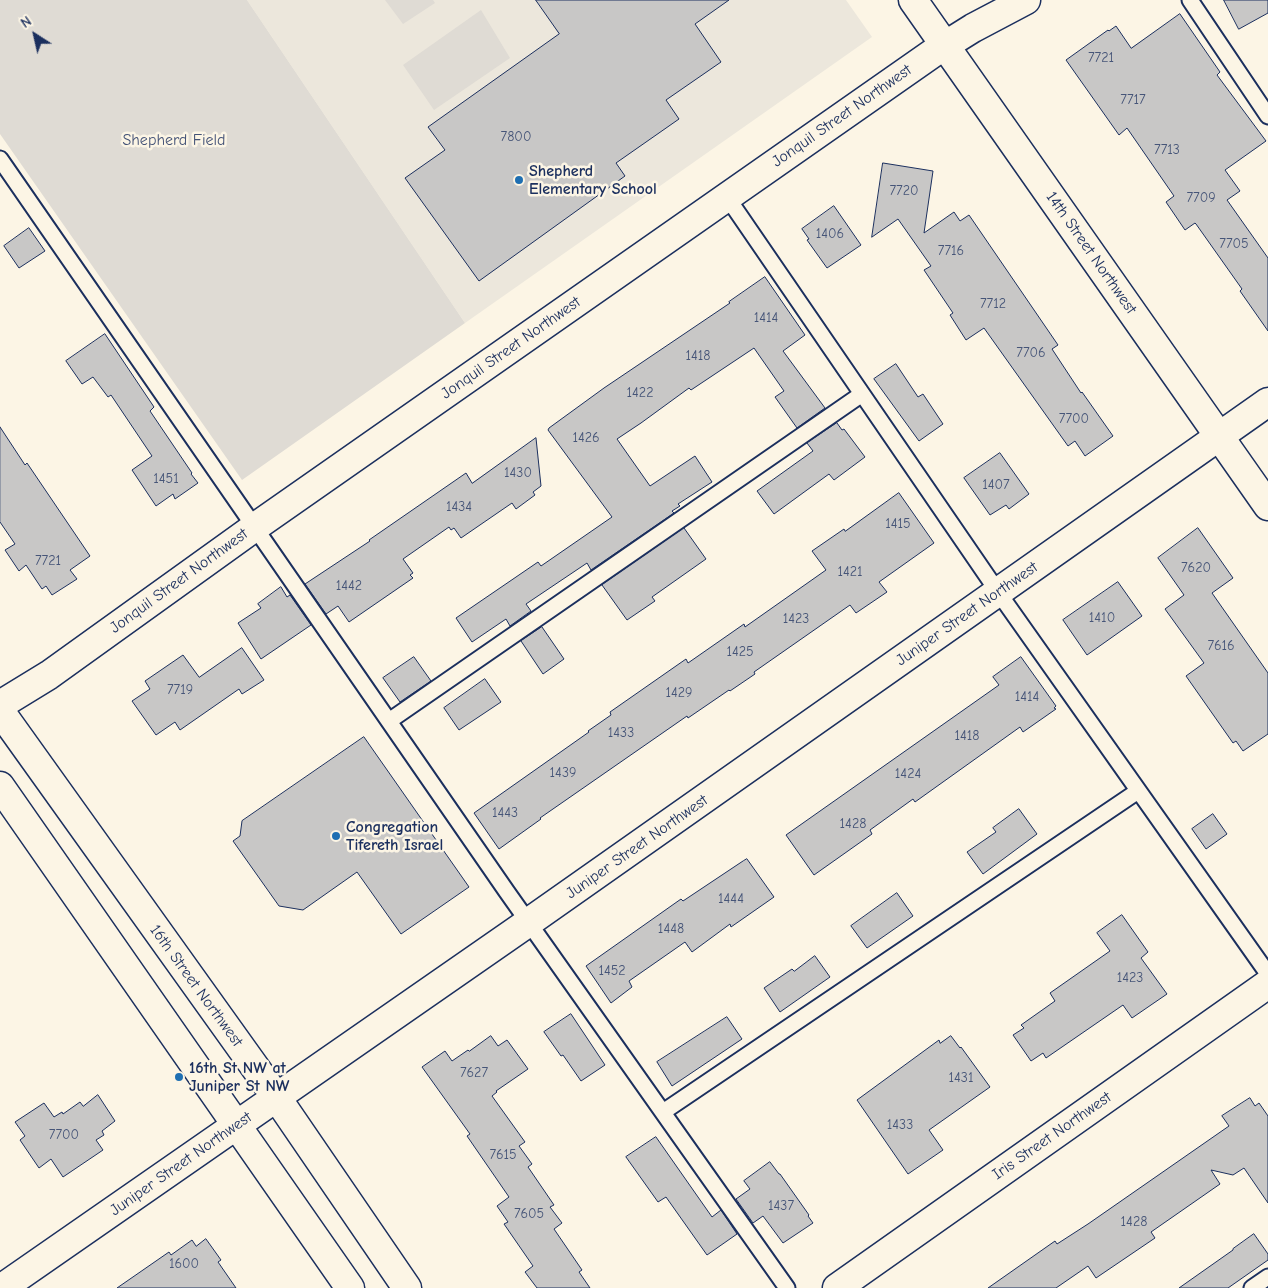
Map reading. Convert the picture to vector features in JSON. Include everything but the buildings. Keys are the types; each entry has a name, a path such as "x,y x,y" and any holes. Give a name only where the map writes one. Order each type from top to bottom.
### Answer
{"street":[{"name":"14th Street Northwest","path":"913,0 1268,506"},
{"name":"Jonquil Street Northwest","path":"0,705 49,675 255,527 945,45 1026,0"},
{"name":"Juniper Street Northwest","path":"2,1288 529,922 1268,402"},
{"name":"16th Street Northwest","path":"0,711 277,1098 406,1288"},
{"path":"0,786 350,1288"},
{"name":"Iris Street Northwest","path":"837,1288 1268,984"}],"lane":[{"path":"1190,0 1268,116"},
{"path":"0,159 529,922 787,1288"},
{"path":"726,197 998,592 1268,974"},
{"path":"389,721 862,394"},
{"path":"663,1112 1138,791"},
{"path":"1252,1288 1268,1277"}],"shaded area":[{"name":"Shepherd Elementary School","path":"247,0 846,0 872,37 465,323"}],"green space":[{"name":"Shepherd Field","path":"0,0 247,0 465,323 242,480 0,134"},
{"path":"385,0 433,0 435,3 403,24"},
{"path":"481,10 510,58 434,110 403,65"}],"place":[{"name":"Shepherd Elementary School","path":"519,180"},
{"name":"Congregation Tifereth Israel","path":"336,836"},
{"name":"16th St NW at Juniper St NW","path":"179,1077"}]}
